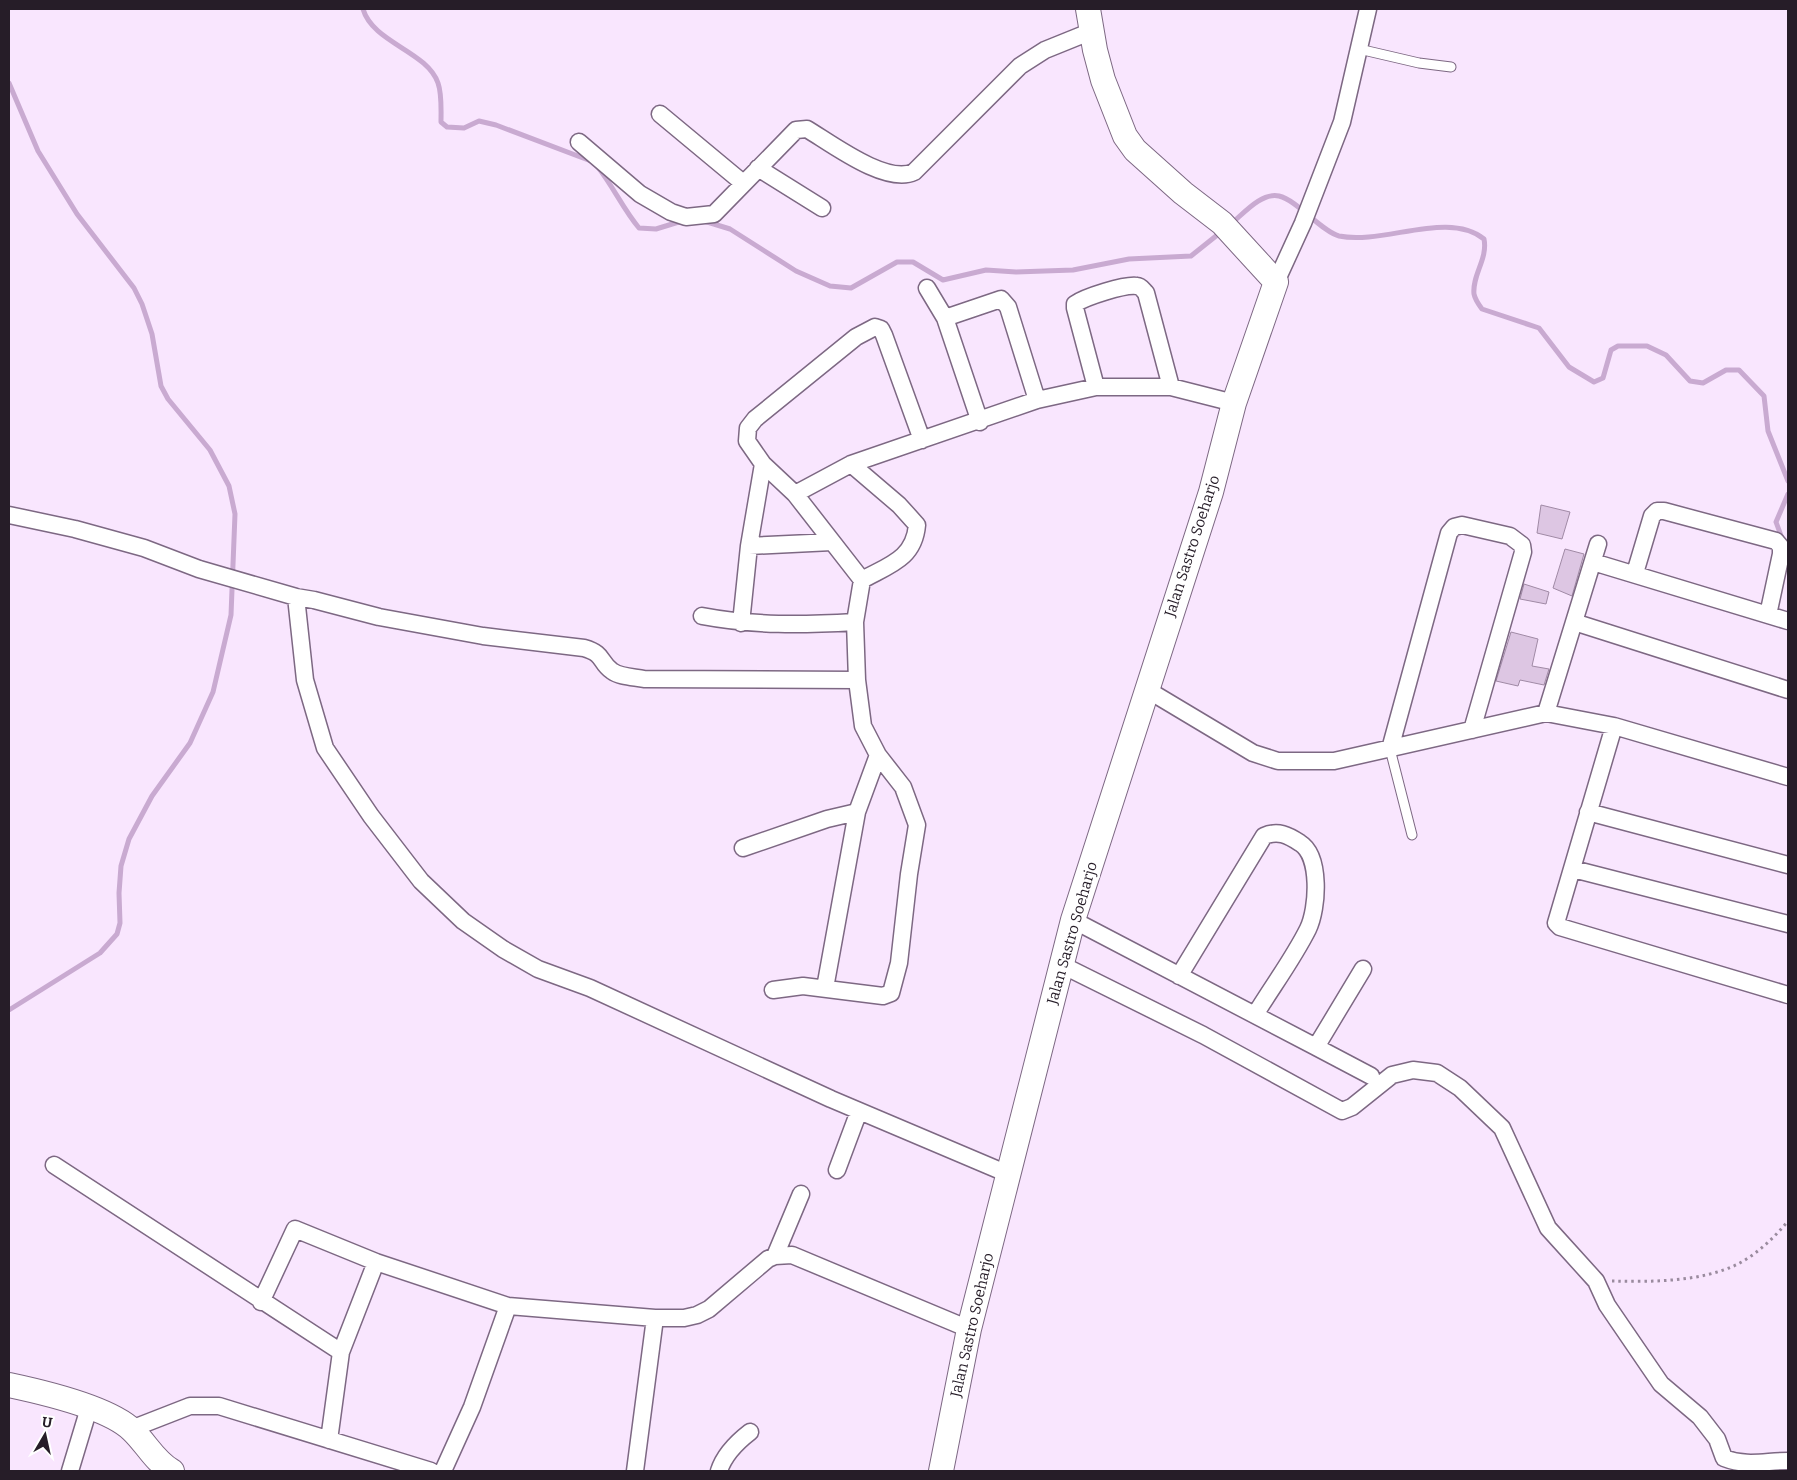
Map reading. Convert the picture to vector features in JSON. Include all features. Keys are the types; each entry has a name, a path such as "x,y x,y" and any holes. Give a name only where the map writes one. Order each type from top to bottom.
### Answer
{"street":[{"path":"579,142 640,194 671,212 686,217 714,214 789,135 796,130 807,130 872,167 900,176 906,176 914,172 1020,66 1090,20 1103,80 1125,136 1135,150 1182,193 1230,230 1276,282 1303,223 1342,122 1368,9"},
{"path":"660,114 743,183"},
{"path":"758,168 822,208"},
{"name":"Jalan Sastro Soeharjo","path":"941,1471 969,1329 1073,920 1124,769 1146,689 1211,492 1234,403 1276,282"},
{"path":"1096,387 1074,308 1075,304 1103,292 1136,285 1146,293 1171,387"},
{"path":"927,288 945,318 980,422"},
{"path":"945,318 1002,299 1008,307 1037,400"},
{"path":"773,990 794,986 883,996 891,993 899,963 909,874 917,825 903,786 878,755 863,726 857,680 856,622 862,580 795,494 763,464 747,441 748,428 755,418 856,337 875,326 881,329 884,335 922,440"},
{"path":"795,494 851,464 980,422 1037,400 1096,387 1171,387 1234,403"},
{"path":"741,623 749,546 763,464"},
{"path":"851,464 899,505 918,525 916,540 906,555 862,580"},
{"path":"1635,573 1652,516 1657,511 1664,511 1776,541 1781,547 1781,554 1768,615"},
{"path":"9,515 144,548 200,569 296,598 314,600 379,617 483,636 596,651 612,671 625,676 644,679 857,680"},
{"path":"1390,749 1449,533 1454,527 1462,525 1510,536 1522,545 1523,552 1472,730"},
{"path":"749,546 832,542"},
{"path":"1546,713 1598,544"},
{"path":"1593,562 1635,573 1788,621"},
{"path":"296,598 305,680 325,748 371,816 421,881 463,921 503,949 538,969 590,988 859,1112 1008,1174"},
{"path":"702,616 741,623 802,625 856,622"},
{"path":"1574,622 1788,690"},
{"path":"1146,689 1253,753 1278,762 1334,761 1546,713 1614,726 1788,777"},
{"path":"1614,726 1573,869 1556,918 1560,926 1788,995"},
{"path":"825,988 853,828 878,755"},
{"path":"743,848 827,819 858,812"},
{"path":"1588,812 1788,865"},
{"path":"1179,976 1264,836 1273,832 1286,834 1307,847 1312,859 1315,870 1314,912 1308,928 1255,1015"},
{"path":"1573,869 1788,924"},
{"path":"1073,920 1371,1076"},
{"path":"1062,965 1203,1035 1342,1110 1352,1107 1392,1075 1413,1070 1437,1073 1460,1088 1502,1128 1548,1228 1596,1281 1607,1305 1661,1384 1700,1417 1716,1440 1724,1458 1738,1463 1754,1464 1788,1461"},
{"path":"1316,1046 1363,969"},
{"path":"837,1170 859,1112"},
{"path":"54,1165 261,1302 341,1352"},
{"path":"261,1302 295,1229 376,1262 508,1306 655,1318 684,1318 697,1315 709,1309 774,1256 800,1194"},
{"path":"774,1256 792,1255 801,1257 969,1329"},
{"path":"328,1440 341,1352 376,1262"},
{"path":"444,1471 472,1407 508,1306"},
{"path":"636,1471 655,1318"},
{"path":"9,1385 48,1394 107,1414 131,1428 164,1467 172,1471"},
{"path":"131,1428 190,1406 218,1406 431,1471"},
{"path":"70,1471 90,1408"},
{"path":"719,1471 730,1451 739,1440 750,1432"}],"lane":[{"path":"1359,49 1419,63 1451,67"},
{"path":"1390,749 1412,835"}],"path":[{"path":"1596,1281 1662,1280 1701,1275 1738,1264 1774,1239 1788,1221"}],"building":[{"path":"1541,505 1570,512 1562,539 1537,533"},
{"path":"1565,549 1584,554 1572,596 1553,588"},
{"path":"1524,584 1549,592 1546,604 1520,599"},
{"path":"1511,632 1538,639 1532,666 1549,669 1544,685 1520,680 1518,686 1496,681"}],"waterway":[{"path":"363,9 369,21 377,30 412,54 432,72 440,92 441,122 447,127 464,128 479,121 496,125 591,161"},
{"path":"9,83 38,151 77,214 134,288 142,304 152,334 161,386 168,399 210,450 229,486 235,514 231,615 213,692 190,743 152,796 129,839 121,866 119,893 120,923 117,934 100,953 9,1010"},
{"path":"597,166 639,228 656,229 682,221"},
{"path":"1232,223 1260,200 1266,197 1279,196 1294,203 1325,229 1339,236 1357,238 1434,228 1452,228 1469,231 1484,239 1484,253 1474,287 1474,294 1482,309 1539,328 1569,367 1594,382 1603,378 1611,350 1618,346 1647,346 1666,355 1690,381 1703,383 1726,370 1739,370 1764,396 1768,431 1788,481"},
{"path":"704,221 730,229 796,271 830,286 851,288 897,262 913,262 943,280 986,270 1016,272 1073,270 1129,259 1191,256 1221,232"},
{"path":"1788,494 1776,522 1783,541 1788,544"}]}
